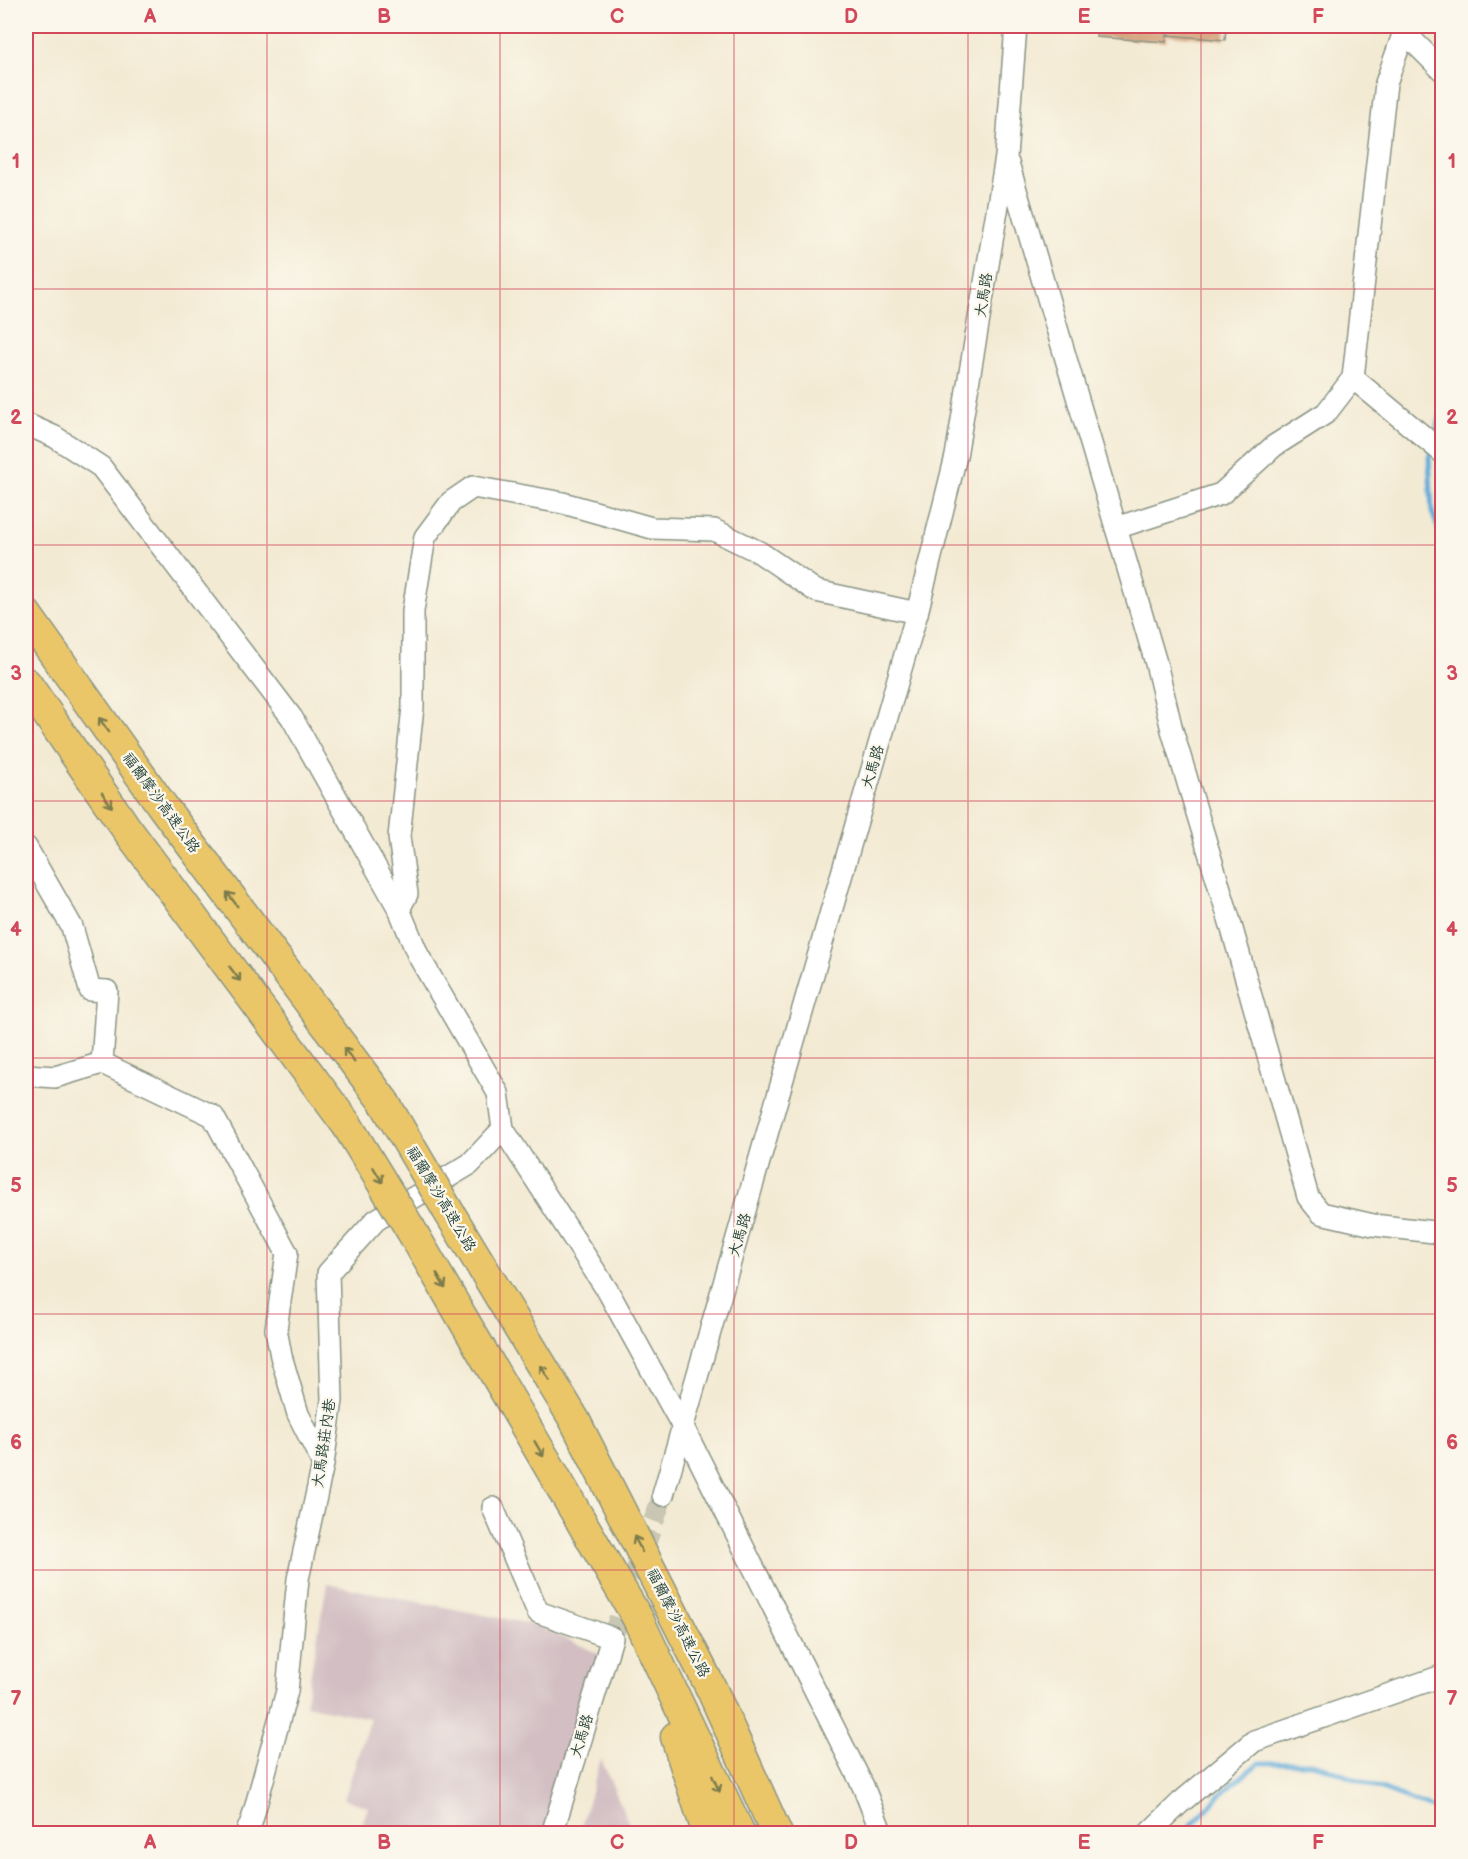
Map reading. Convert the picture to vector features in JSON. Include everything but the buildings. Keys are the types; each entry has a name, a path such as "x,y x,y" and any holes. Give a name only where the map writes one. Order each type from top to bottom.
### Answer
{"highway":[{"name":"福爾摩沙高速公路","path":"26,614 163,807 384,1102 574,1419 712,1690 777,1833"},
{"path":"26,683 126,828 347,1125 411,1230 637,1617 740,1833"},
{"path":"637,1617 708,1833"},
{"path":"712,1690 797,1833"}],"street":[{"name":"大馬路","path":"663,1495 684,1429 917,613 957,456 1006,157 1016,26"},
{"path":"1116,528 1221,494 1274,446 1326,413 1353,378 1386,83 1401,29 1443,70"},
{"path":"1006,157 1156,663 1172,730 1230,922 1308,1197 1321,1213 1373,1225 1443,1233"},
{"path":"1353,378 1443,452"},
{"path":"26,424 55,437 101,467 292,718 399,909 418,955 498,1093 503,1129 609,1293 684,1429 863,1786 882,1833"},
{"path":"399,909 407,894 399,837 413,707 413,611 425,537 451,502 473,487 563,503 652,528 714,530 759,552 816,591 917,613"},
{"path":"26,847 72,927 90,990 107,991 102,1063"},
{"path":"26,1075 55,1077 102,1063 213,1116 287,1253 276,1329 281,1356 298,1414 323,1464"},
{"name":"大馬路莊內巷","path":"246,1833 252,1820 287,1691 298,1579 323,1464 332,1400 328,1273 376,1220 470,1164 503,1129"},
{"name":"大馬路","path":"493,1508 538,1612 612,1638 552,1833"},
{"path":"1148,1833 1254,1741 1443,1676"}],"shaded area":[{"path":"327,1584 536,1625 599,1654 545,1833 359,1833 368,1807 344,1799 370,1718 305,1705"},
{"path":"601,1759 633,1833 579,1833"}],"waterway":[{"path":"1435,438 1442,411"},
{"path":"1432,450 1429,458 1432,512 1442,538"},
{"path":"1183,1834 1225,1790 1259,1763 1312,1763 1442,1812"}],"tunnel":[{"path":"612,1638 663,1495"}]}
